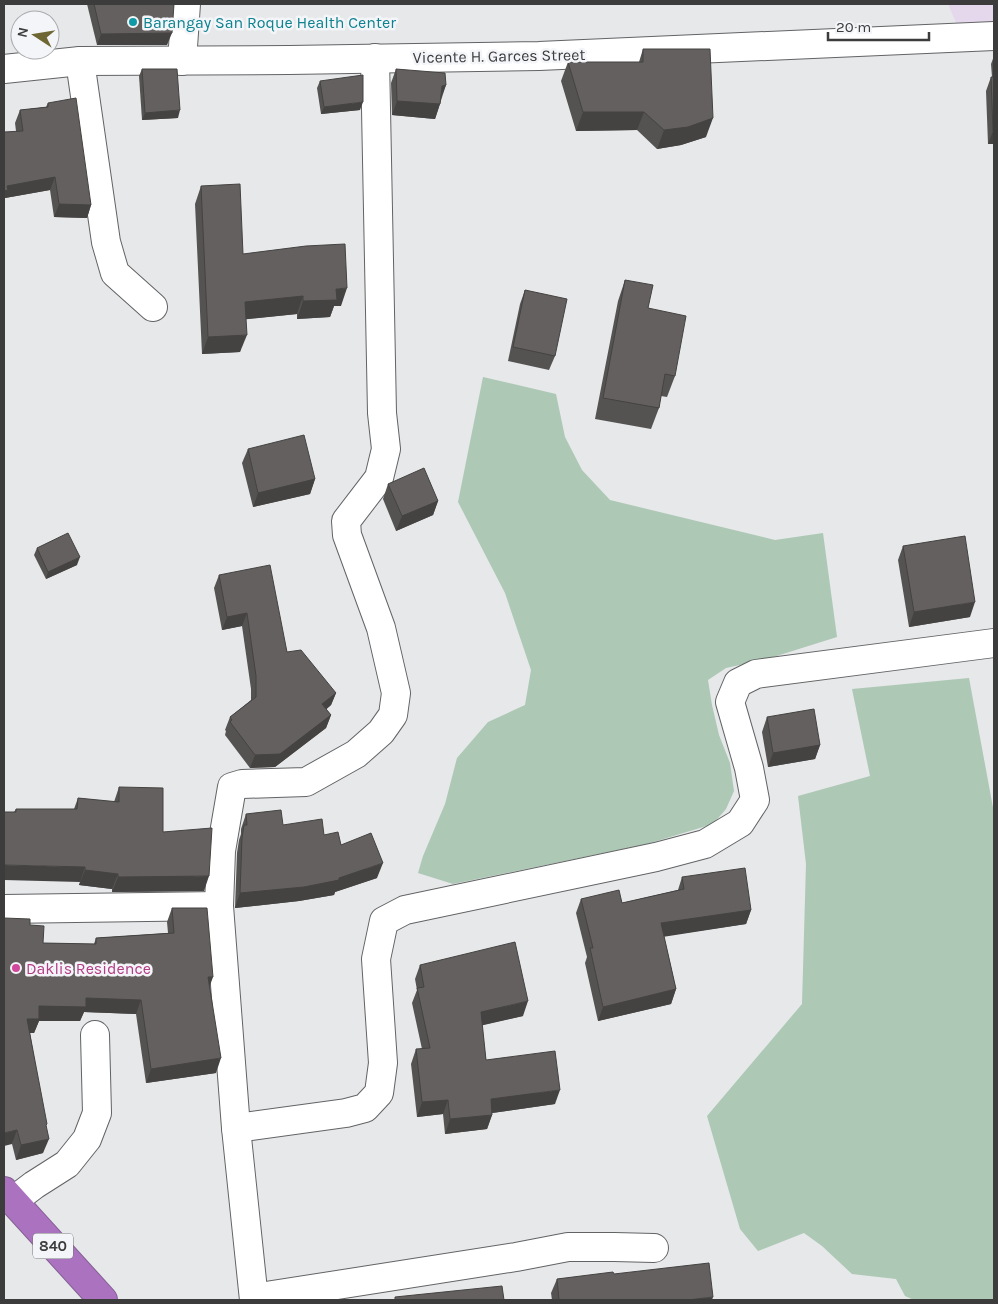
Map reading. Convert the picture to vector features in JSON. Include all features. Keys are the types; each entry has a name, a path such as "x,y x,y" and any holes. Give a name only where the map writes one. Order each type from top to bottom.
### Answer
{"highway":[{"name":"840","path":"8,1196 103,1300"}],"street":[{"path":"182,61 186,4"},
{"name":"Vicente H. Garces Street","path":"4,70 80,62 539,56 994,36"},
{"path":"374,58 382,412 386,449 379,478 346,521 347,535 381,628 396,693 393,715 381,732 356,754 306,782 242,784 232,788 221,851 219,906 236,1128 254,1299 516,1258 568,1247 654,1248"},
{"path":"80,62 106,242 116,273 152,307"},
{"path":"236,1128 346,1113 365,1108 379,1093 383,1063 376,959 384,921 405,910 656,857 705,844 740,823 755,800 749,768 730,702 738,683 756,674 994,643"},
{"path":"4,909 219,906"},
{"path":"8,1196 34,1186 67,1164 87,1139 97,1113 95,1035"}],"shaded area":[{"path":"948,4 994,4 994,22 957,25"}],"green space":[{"path":"483,377 556,394 565,437 582,470 610,500 775,540 823,533 837,637 767,659 726,668 708,680 719,735 730,763 734,791 726,809 713,824 647,844 453,884 418,873 423,856 445,804 457,758 488,722 525,705 531,670 505,593 458,502"},
{"path":"969,678 994,813 994,1300 914,1300 905,1296 896,1279 852,1274 822,1246 804,1233 758,1251 740,1229 707,1116 802,1004 806,864 798,796 870,776 852,689"}],"building":[{"name":"Barangay San Roque Health Center","path":"94,4 174,4 172,33 101,34"},
{"path":"643,49 710,49 713,118 688,127 664,130 644,112 583,112 568,62 643,62"},
{"path":"142,69 177,69 180,110 145,113"},
{"path":"396,69 445,73 446,85 442,86 440,104 397,101"},
{"path":"363,75 363,102 324,107 320,81"},
{"path":"991,77 994,77 994,131 993,131"},
{"path":"76,98 91,205 59,204 55,177 7,186 8,190 4,191 4,132 23,131 20,110 48,107 48,103"},
{"path":"240,184 243,254 306,246 345,244 347,288 336,289 337,300 303,301 303,296 245,302 247,335 208,337 201,186"},
{"path":"625,280 653,285 648,308 686,316 675,376 665,374 659,408 603,398"},
{"path":"525,290 567,299 555,356 513,347"},
{"path":"304,435 315,479 258,493 248,449"},
{"path":"424,468 438,501 402,516 388,484"},
{"path":"68,533 80,557 48,572 37,548"},
{"path":"965,536 975,602 914,612 903,546"},
{"path":"270,565 287,652 301,650 336,693 322,704 331,715 280,754 255,755 230,722 232,720 230,717 256,697 256,676 247,613 227,617 219,575"},
{"path":"814,709 820,745 773,753 767,717"},
{"path":"119,787 163,788 163,832 212,828 209,876 118,877 118,874 85,870 85,867 4,865 4,812 16,812 16,809 77,809 78,798 119,802"},
{"path":"281,810 283,825 322,819 324,835 338,832 341,845 371,833 383,863 339,878 339,880 304,887 240,893 242,838 244,825 247,825 246,814"},
{"path":"745,868 751,910 661,923 676,989 603,1007 590,948 593,948 581,899 619,890 622,903 684,889 682,877"},
{"path":"172,908 207,908 213,977 208,977 221,1058 151,1069 141,1000 86,998 86,1007 39,1006 39,1019 27,1019 49,1139 21,1145 17,1130 4,1133 4,918 30,919 30,925 44,926 43,943 96,944 96,938 174,933"},
{"path":"515,942 528,1001 481,1012 486,1060 555,1051 560,1090 491,1099 492,1115 450,1119 448,1100 422,1102 416,1049 430,1048 417,988 424,987 420,965"},
{"path":"709,1263 713,1297 688,1300 559,1300 557,1279"},
{"path":"502,1286 504,1300 395,1300 395,1297"}],"place":[{"name":"Barangay San Roque Health Center","path":"133,22"},
{"name":"Daklis Residence","path":"16,968"}]}
